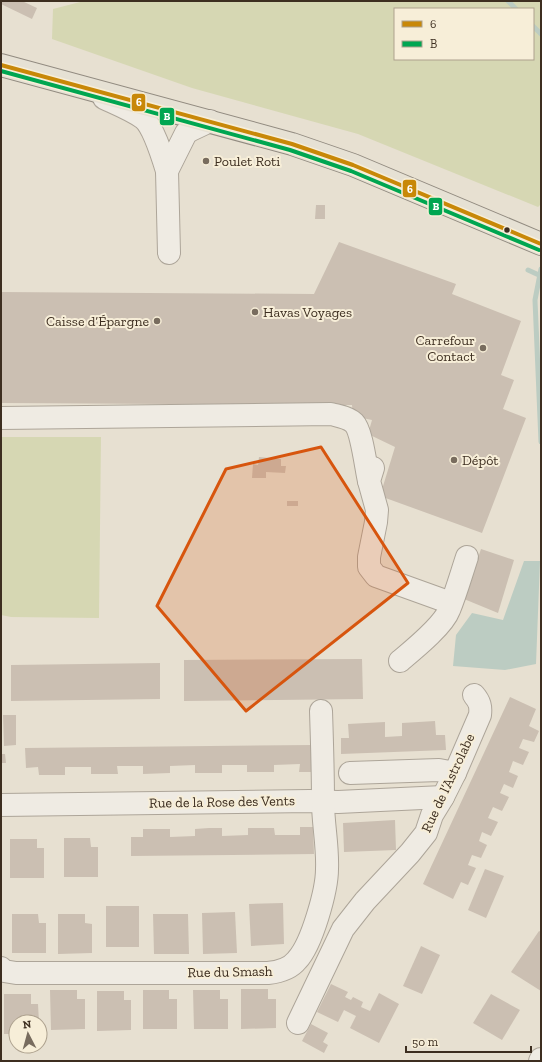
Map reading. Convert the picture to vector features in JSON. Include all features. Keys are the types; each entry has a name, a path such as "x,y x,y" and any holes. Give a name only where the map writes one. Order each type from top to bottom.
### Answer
{"main road":[{"path":"1,65 292,144 353,165 537,237"}],"street":[{"path":"86,88 143,118 150,127 167,171 169,253"},
{"path":"167,171 186,133 210,121"},
{"path":"1,418 331,414 342,416 354,423 360,434 369,481 377,510 376,522 368,557 369,567 376,576 451,603"},
{"path":"369,481 378,450"},
{"path":"400,661 437,627 449,611 468,557"},
{"name":"Rue de l’Astrolabe","path":"298,1023 343,929 365,901 410,853 426,833 432,815 444,797 480,715 481,707 479,701 474,695"},
{"name":"Rue du Smash","path":"1,968 4,971 16,973 268,973 277,972 287,968 297,960 305,948 313,930 324,891 327,870 323,801 321,711"},
{"path":"350,773 439,770 455,773"},
{"name":"Rue de la Rose des Vents","path":"1,805 338,802 444,797"}],"highlighted area":[{"path":"321,447 408,583 246,711 157,606 226,469"}],"green space":[{"path":"84,1 541,1 541,204 538,207 358,134 192,88 52,39 53,9"},
{"path":"1,437 101,437 99,618 11,617 1,615"}],"shaded area":[{"path":"524,561 540,561 536,664 505,670 453,666 456,635 472,613 503,620"}],"building":[{"path":"1,1 22,1 37,8 32,19 1,4"},
{"path":"316,205 325,205 325,219 315,219"},
{"path":"339,242 456,284 452,294 521,321 501,375 514,380 503,409 526,418 482,533 380,496 395,447 368,434 372,420 353,416 352,405 1,403 1,292 314,294"},
{"path":"259,457 281,459 281,466 286,466 285,473 266,472 266,478 252,478 253,464 258,465"},
{"path":"287,501 298,501 298,506 287,506"},
{"path":"481,549 514,560 498,613 464,599"},
{"path":"362,659 363,699 184,701 184,660"},
{"path":"160,663 160,699 11,701 11,665"},
{"path":"510,697 536,709 529,726 539,731 534,742 523,739 519,748 529,752 523,765 513,761 509,772 518,776 513,788 504,784 500,793 509,797 502,811 493,807 488,818 498,822 491,836 482,832 479,841 487,845 481,858 472,855 468,865 476,868 468,885 461,882 453,899 423,884"},
{"path":"3,715 16,715 16,745 4,746"},
{"path":"435,721 436,735 445,735 446,750 341,754 341,738 349,738 348,724 385,722 385,737 402,736 402,723"},
{"path":"313,745 313,772 299,772 300,764 274,765 274,772 247,772 247,765 222,765 222,773 195,773 195,765 170,766 170,773 143,774 143,766 117,766 118,774 91,774 91,767 65,767 65,775 39,775 38,767 26,768 25,748"},
{"path":"1,754 5,754 6,763 1,763"},
{"path":"395,820 396,850 344,852 343,823"},
{"path":"300,827 313,827 314,854 131,856 131,837 143,837 143,829 170,829 170,837 195,836 195,829 209,828 222,828 222,836 248,835 248,828 274,828 275,835 300,835"},
{"path":"64,838 90,838 91,847 98,847 98,877 64,877"},
{"path":"10,839 37,839 37,848 44,848 44,878 10,878"},
{"path":"485,869 504,876 486,918 468,910"},
{"path":"283,903 284,944 251,946 249,904"},
{"path":"106,906 139,906 139,947 106,947"},
{"path":"235,912 237,953 203,954 202,913"},
{"path":"12,914 38,914 39,923 46,923 46,953 12,953"},
{"path":"58,914 85,914 85,923 92,924 92,953 58,954"},
{"path":"153,914 188,914 189,954 154,954"},
{"path":"539,931 541,932 541,991 511,972"},
{"path":"421,946 440,955 422,994 403,986"},
{"path":"331,984 348,992 345,997 351,1000 353,997 363,1002 361,1007 370,1011 379,993 399,1004 379,1043 350,1028 356,1016 344,1010 338,1022 317,1012"},
{"path":"241,989 268,989 268,999 276,999 276,1028 241,1029"},
{"path":"50,990 77,990 77,999 85,999 85,1029 51,1030"},
{"path":"143,990 169,990 169,999 177,999 177,1029 143,1029"},
{"path":"193,990 220,990 220,999 228,999 228,1029 194,1029"},
{"path":"97,991 124,991 124,1000 131,1000 131,1030 97,1031"},
{"path":"4,994 31,994 31,1004 38,1004 39,1014 8,1014 8,1034 4,1034"},
{"path":"491,994 520,1010 502,1040 473,1023"},
{"path":"311,1024 328,1033 323,1042 328,1045 324,1053 302,1041"}],"waterway":[{"path":"508,1 515,8"},
{"path":"534,27 541,34"},
{"path":"541,269 535,300 541,442"},
{"path":"528,270 541,276"}],"transit line":[{"name":"6","path":"1,65 292,144 353,165 541,244"},
{"name":"B","path":"1,71 290,150 351,171 539,250"}],"place":[{"name":"Poulet Roti","path":"206,161"},
{"name":"Havas Voyages","path":"255,312"},
{"name":"Caisse d’Épargne","path":"157,321"},
{"name":"Carrefour Contact","path":"483,348"},
{"name":"Dépôt","path":"454,460"}]}
